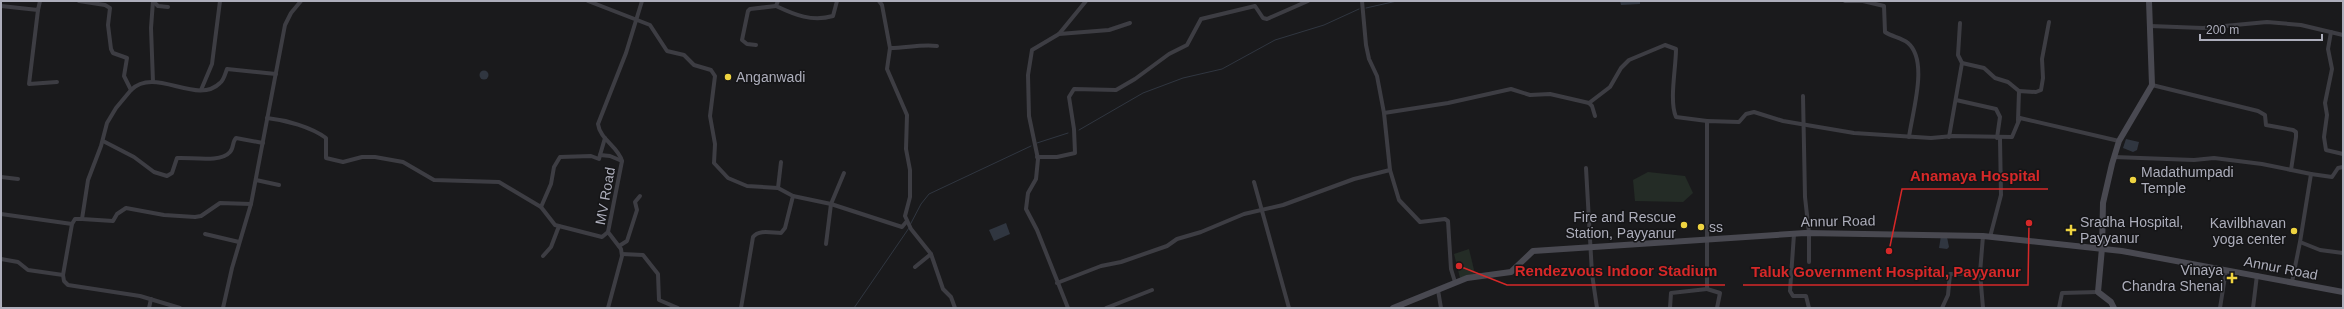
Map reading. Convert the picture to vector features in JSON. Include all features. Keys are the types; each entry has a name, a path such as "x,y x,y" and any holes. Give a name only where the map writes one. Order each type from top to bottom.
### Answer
{"main road":[{"path":"2114,308 2111,302 2098,292 2102,248 2103,203 2119,141 2152,86 2149,1"},
{"name":"Annur Road","path":"1393,308 1455,282 1476,276 1512,272 1533,251 1591,246 1809,233 1983,236 2102,248 2343,292"}],"street":[{"path":"40,1 29,84 57,82"},
{"path":"79,1 105,4 110,8 108,25 111,49 113,53 127,58 124,76 131,90"},
{"path":"153,1 151,28 153,82"},
{"path":"153,1 158,6 168,7"},
{"path":"201,90 212,64 220,1"},
{"path":"223,308 239,242 251,204 286,20 301,1"},
{"path":"588,1 650,25 667,51 684,55 694,65 711,70 716,76 710,116 715,144 714,163 728,178 747,186 778,188 793,196 831,204 902,227 908,223"},
{"name":"MV Road","path":"622,254 619,246 608,232 622,161 620,154 599,130 598,124 626,53 642,1"},
{"path":"756,45 746,44 742,40 748,11 750,9 777,3 803,17 827,18 833,16 836,1"},
{"path":"879,1 882,5 890,48 887,69 907,115 906,149 910,170 910,197 904,216 911,229 932,254 943,289 951,297 955,308"},
{"path":"882,5 885,1"},
{"path":"1068,308 1037,230 1026,209 1028,193 1036,179 1037,157 1029,116 1028,74 1032,50 1058,34 1086,1"},
{"path":"1037,157 1057,158 1074,153 1074,129 1069,97 1074,89 1086,88 1110,91 1124,86 1169,54 1187,45 1197,23 1204,17 1256,6 1263,18 1267,18 1308,1"},
{"path":"1362,1 1366,45 1369,59 1377,76 1384,113 1390,170 1397,197 1415,219 1420,222 1445,219 1448,221 1451,268 1455,282"},
{"path":"1845,1 1863,2 1884,6 1885,32 1899,37 1909,44 1918,69 1919,81 1909,137"},
{"path":"1,6 38,10"},
{"path":"1962,63 1984,68 1995,78 2008,82 2019,91 2036,92 2040,90 2043,78 2042,59 2049,22"},
{"path":"2150,26 2203,28 2267,22 2301,25 2343,35"},
{"path":"1058,34 1109,30 1130,23"},
{"path":"1949,137 1962,63 1958,55 1960,23"},
{"path":"2331,32 2328,49 2332,69 2325,103 2327,116 2324,145 2326,150 2343,154"},
{"path":"890,48 907,48 922,44 937,46"},
{"path":"1589,103 1610,87 1621,68 1629,60 1665,45 1676,49 1673,82 1674,112 1676,117 1707,122 1739,122 1746,114 1754,112 1783,121 1804,123 1854,133 1909,137 2012,137 2016,133 2018,121 2019,91"},
{"path":"82,219 88,180 103,141 110,117 138,83 153,82 191,90 201,90 219,85 227,70 276,74"},
{"path":"2152,86 2258,111 2265,115 2266,125 2293,130 2296,132 2296,137 2291,170"},
{"path":"1384,113 1448,103 1511,89 1530,95 1550,94 1589,103 1592,106 1595,116"},
{"path":"1803,96 1805,197 1809,233 1809,262"},
{"path":"1956,100 1996,109 2000,117 1998,138 2001,194 1990,237"},
{"path":"267,118 294,122 321,134 326,138 326,158 343,162 362,157 375,157 403,162 434,180 499,182 541,207 551,222 559,226 602,237 608,232"},
{"path":"2018,121 2020,118 2042,122 2119,141"},
{"path":"1707,122 1707,289"},
{"path":"103,141 134,157 154,172 167,176 172,173 177,158 214,159 223,157 231,152 236,138 262,143"},
{"path":"600,155 605,138"},
{"path":"541,207 551,184 554,167 560,157 591,156 599,158 600,155 610,156 622,161"},
{"path":"2114,157 2194,160 2214,158 2332,177 2338,168 2343,167"},
{"path":"778,188 781,162"},
{"path":"1586,168 1592,274 1597,308"},
{"path":"1058,283 1101,266 1121,262 1167,246 1177,239 1260,209 1283,205 1354,179 1390,170"},
{"path":"826,244 831,204 844,173"},
{"path":"2292,282 2311,174"},
{"path":"1,177 18,179"},
{"path":"256,180 279,185"},
{"path":"1254,182 1260,209 1270,236 1289,308"},
{"path":"619,246 627,241 637,210 635,202 640,196"},
{"path":"742,308 752,237 756,234 764,232 781,233 785,228 793,196"},
{"path":"180,308 151,299 68,285 64,281 63,275 72,224 75,219 113,221 117,214 126,208 164,215 196,217 202,216 220,203 251,204"},
{"path":"1,214 72,224"},
{"path":"543,256 552,247 559,226"},
{"path":"205,234 239,242"},
{"path":"1794,234 1790,291 1793,296 1806,296 1809,308"},
{"path":"1983,236 1980,273 1983,308"},
{"path":"2300,242 2320,250 2343,253"},
{"path":"608,308 622,254 643,255 658,274 659,300 678,308"},
{"path":"915,267 932,254"},
{"path":"1,259 18,262 28,270 63,275"},
{"path":"2220,308 2226,270"},
{"path":"1942,308 1948,295 1950,274 1980,273"},
{"path":"2252,308 2256,275"},
{"path":"1670,308 1671,293 1707,289 1720,293 1717,308"},
{"path":"1106,308 1152,290"},
{"path":"1438,290 1441,308"},
{"path":"2059,308 2062,294 2098,292"},
{"path":"149,308 151,299"}],"shaded area":[{"path":"1620,1 1640,1 1640,4 1621,5"},
{"path":"484,70 489,75 484,80 479,75"},
{"path":"2126,139 2139,142 2137,150 2133,152 2123,148"},
{"path":"1648,172 1685,176 1693,193 1683,202 1635,201 1633,180"},
{"path":"1006,223 1010,234 994,241 989,230"},
{"path":"1941,236 1947,237 1949,247 1947,249 1939,248"},
{"path":"1469,249 1475,274 1460,278 1454,254"}],"waterway":[{"path":"1366,8 1397,1"},
{"path":"1079,130 1143,93 1183,78 1222,69 1275,40 1324,25 1359,9"},
{"path":"1037,143 1068,133"},
{"path":"910,225 921,204 929,194 1031,146"},
{"path":"854,308 909,228"}],"place":[{"name":"Anganwadi","path":"728,77"},
{"name":"Madathumpadi Temple","path":"2133,180"},
{"name":"Taluk Government Hospital, Payyanur","path":"2029,223"},
{"name":"Fire and Rescue Station, Payyanur","path":"1684,225"},
{"name":"ss","path":"1701,227"},
{"name":"Sradha Hospital, Payyanur","path":"2071,230"},
{"name":"Kavilbhavan yoga center","path":"2294,231"},
{"name":"Anamaya Hospital","path":"1889,251"},
{"name":"Rendezvous Indoor Stadium","path":"1459,266"},
{"name":"Vinaya Chandra Shenai","path":"2232,278"}]}
